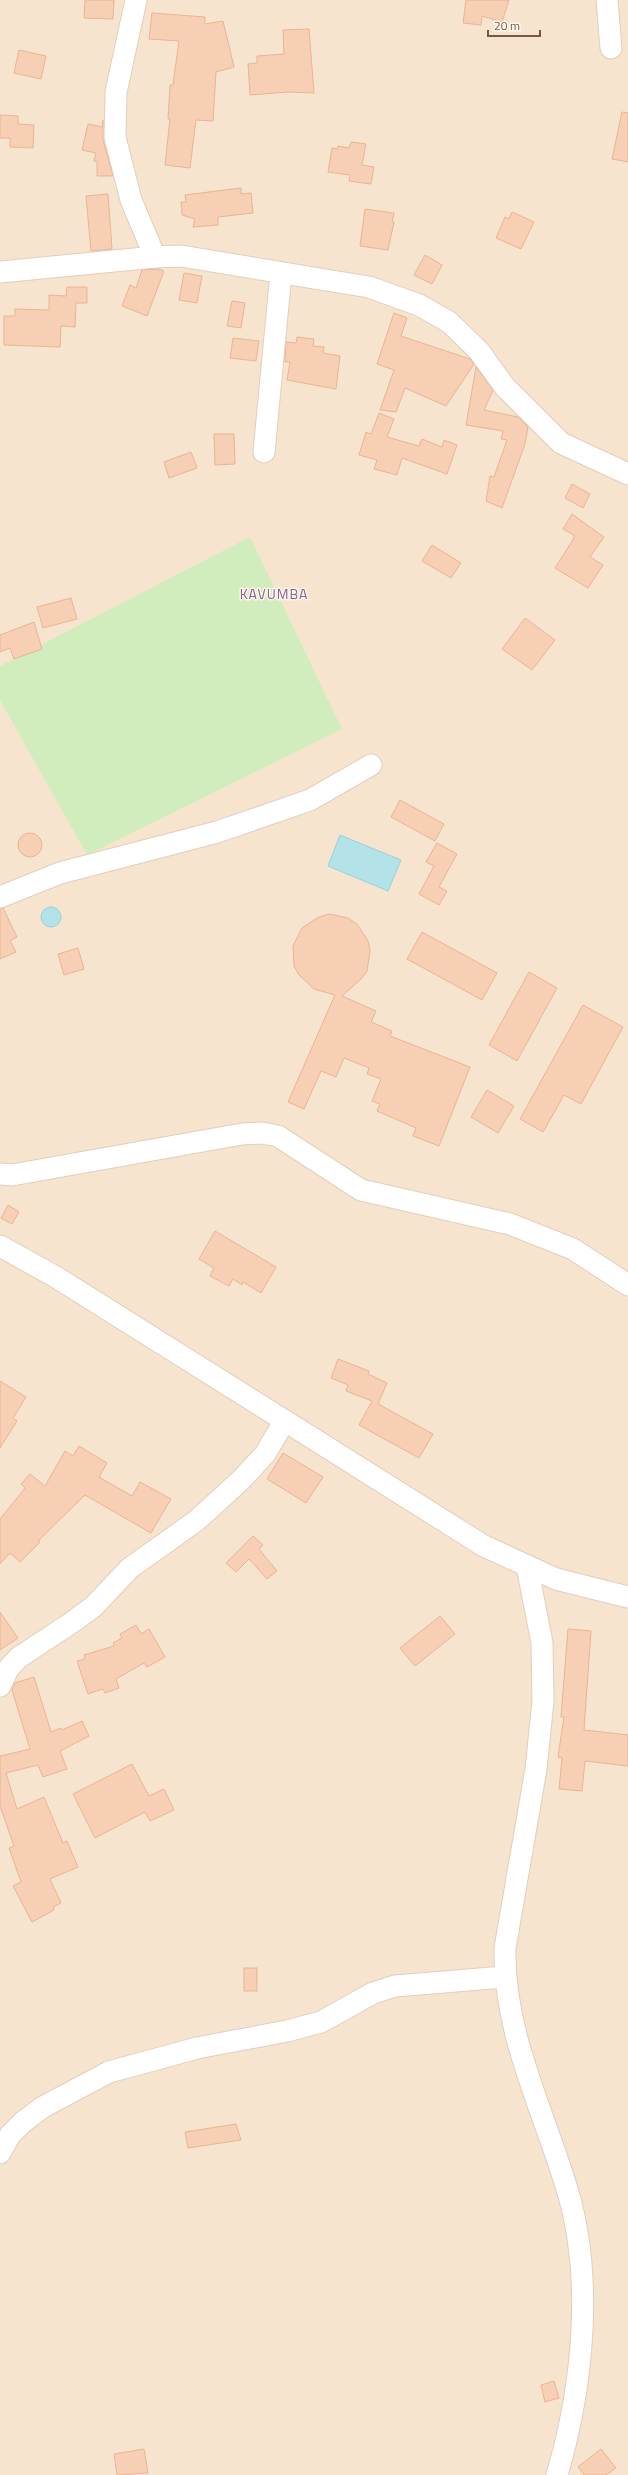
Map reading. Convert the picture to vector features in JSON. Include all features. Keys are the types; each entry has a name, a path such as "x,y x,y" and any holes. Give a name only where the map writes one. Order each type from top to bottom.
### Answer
{"street":[{"path":"136,0 116,92 115,137 131,200 155,257"},
{"path":"607,0 611,48"},
{"path":"0,272 155,257 181,256 281,274 370,287 418,305 449,322 480,351 505,387 561,443 628,474"},
{"path":"264,452 281,274"},
{"path":"0,897 60,873 217,832 310,800 371,765"},
{"path":"0,1174 12,1175 209,1139 262,1133 278,1136 292,1144 361,1190 510,1224 573,1249 628,1285"},
{"path":"0,1246 56,1277 284,1422 484,1546 556,1579 628,1597"},
{"path":"0,1686 8,1669 18,1658 89,1610 130,1568 196,1521 241,1480 265,1454 284,1422"},
{"path":"527,1566 542,1643 543,1700 536,1769 505,1948 504,1977 512,2020 524,2062 567,2189 580,2257 580,2360 573,2413 557,2475"},
{"path":"0,2153 10,2134 38,2110 110,2072 197,2048 287,2031 321,2022 373,1993 394,1986 504,1977"}],"shaded area":[{"path":"0,0 628,0 628,2475 0,2475"}],"green space":[{"path":"250,537 342,729 87,855 0,700 0,666"}],"water":[{"path":"340,835 401,860 388,891 328,866"},
{"path":"51,907 58,910 61,917 58,924 51,927 44,924 41,917 44,910"}],"building":[{"path":"85,0 114,0 113,19 84,18"},
{"path":"466,0 509,0 502,22 482,16 481,25 463,23"},
{"path":"152,13 205,17 205,24 223,21 234,67 216,72 213,121 196,120 190,168 165,165 170,119 168,119 170,85 173,85 179,41 149,39"},
{"path":"309,29 314,93 288,92 250,95 248,64 257,63 257,56 284,54 283,30"},
{"path":"19,50 46,56 41,79 14,73"},
{"path":"622,112 628,113 628,162 612,159"},
{"path":"0,115 18,116 18,124 34,125 33,148 10,147 10,138 0,138"},
{"path":"103,120 103,140 113,176 97,176 97,162 94,161 96,153 82,150 88,124 102,127"},
{"path":"351,142 366,144 362,165 374,167 371,184 349,181 350,175 328,172 332,148 337,149 338,146 349,148"},
{"path":"241,188 241,194 251,193 253,213 218,217 218,225 193,227 195,219 182,215 181,202 186,202 185,195"},
{"path":"108,194 112,249 91,251 86,196"},
{"path":"365,209 394,213 392,222 394,222 388,250 360,246"},
{"path":"512,212 534,222 521,249 496,238 505,217 509,219"},
{"path":"425,255 442,265 432,284 414,275"},
{"path":"158,269 164,271 147,316 122,306 130,285 136,288 142,270"},
{"path":"184,273 202,276 197,303 179,300"},
{"path":"67,287 87,287 87,303 76,303 75,327 61,326 60,347 4,345 4,316 15,316 15,309 49,310 49,295 66,296"},
{"path":"232,301 245,303 241,328 227,326"},
{"path":"394,313 407,318 401,336 470,359 474,364 446,406 405,388 396,412 380,410 394,370 377,364"},
{"path":"297,337 314,339 313,346 324,347 323,353 340,356 336,389 287,380 290,362 285,362 286,342 296,343"},
{"path":"233,338 259,341 256,361 230,358"},
{"path":"476,367 493,390 484,410 518,417 528,427 525,444 502,508 486,501 490,476 494,477 507,440 501,439 503,431 466,425"},
{"path":"379,413 394,419 387,437 419,446 422,439 442,447 444,440 457,445 447,474 402,458 397,475 374,469 377,460 359,455 366,432 371,434"},
{"path":"214,434 234,434 235,464 215,465"},
{"path":"191,452 197,468 169,478 164,462"},
{"path":"572,484 590,494 583,508 565,498"},
{"path":"572,514 604,537 590,557 603,565 588,588 555,568 574,538 574,535 563,529"},
{"path":"432,545 461,563 451,578 422,561"},
{"path":"71,598 77,619 43,628 37,607"},
{"path":"525,618 555,640 532,670 502,649"},
{"path":"34,622 42,649 14,659 10,648 0,652 0,635"},
{"path":"400,800 444,824 435,841 391,817"},
{"path":"30,833 35,834 41,840 41,850 35,856 30,857 25,856 19,850 18,845 19,840 25,834"},
{"path":"437,843 457,854 439,887 447,891 439,905 419,894 434,866 426,862"},
{"path":"3,908 17,937 10,941 16,952 0,959 0,909"},
{"path":"329,914 348,918 357,924 368,941 370,951 367,971 361,979 342,996 376,1011 371,1022 392,1031 390,1036 470,1067 439,1146 413,1136 416,1128 377,1111 380,1104 372,1101 381,1079 367,1074 369,1068 344,1058 336,1077 321,1071 304,1109 288,1102 335,995 314,989 299,975 294,966 293,946 302,928 319,917"},
{"path":"422,932 497,973 482,1000 407,959"},
{"path":"78,948 84,969 64,975 58,954"},
{"path":"529,972 557,988 517,1061 489,1045"},
{"path":"583,1005 623,1027 581,1104 564,1095 543,1132 520,1119"},
{"path":"487,1090 514,1106 498,1133 471,1117"},
{"path":"8,1205 19,1212 12,1224 1,1218"},
{"path":"215,1231 276,1267 261,1293 243,1282 242,1285 233,1279 229,1286 210,1276 214,1268 199,1259"},
{"path":"338,1359 369,1371 368,1374 387,1383 378,1404 433,1434 419,1458 359,1425 372,1401 346,1391 348,1385 331,1378"},
{"path":"0,1381 26,1397 13,1418 17,1421 0,1448"},
{"path":"79,1446 107,1463 99,1477 132,1496 140,1482 171,1499 151,1533 85,1495 38,1541 40,1542 20,1562 10,1553 0,1564 0,1519 25,1488 21,1484 30,1474 45,1486 65,1451 73,1456"},
{"path":"283,1453 323,1477 306,1503 267,1479"},
{"path":"253,1536 263,1545 259,1549 277,1571 267,1579 249,1559 236,1572 226,1563"},
{"path":"0,1612 18,1638 0,1650"},
{"path":"440,1616 455,1634 415,1666 400,1648"},
{"path":"136,1625 141,1634 149,1629 165,1657 147,1667 144,1663 116,1679 119,1688 105,1693 103,1689 88,1694 77,1661 85,1659 84,1655 114,1646 113,1643 122,1638 120,1634"},
{"path":"568,1629 591,1631 584,1730 628,1735 628,1766 585,1761 582,1791 559,1789 562,1758 558,1757 564,1717 561,1717"},
{"path":"34,1677 51,1732 61,1728 62,1730 82,1721 89,1736 60,1751 67,1769 43,1777 38,1765 6,1773 17,1809 44,1797 63,1843 67,1841 78,1867 50,1879 61,1903 53,1907 54,1910 32,1922 13,1886 21,1882 9,1848 14,1846 0,1806 0,1756 30,1749 12,1690 15,1683"},
{"path":"132,1764 149,1796 164,1789 174,1810 150,1821 145,1812 95,1838 73,1794"},
{"path":"244,1968 257,1968 257,1991 244,1991"},
{"path":"236,2124 241,2140 188,2148 185,2132"},
{"path":"554,2381 559,2398 545,2402 541,2385"},
{"path":"144,2449 148,2473 117,2475 114,2454"},
{"path":"601,2449 616,2468 606,2475 584,2475 578,2467"}],"district":[{"name":"KAVUMBA","path":"274,594"}]}
